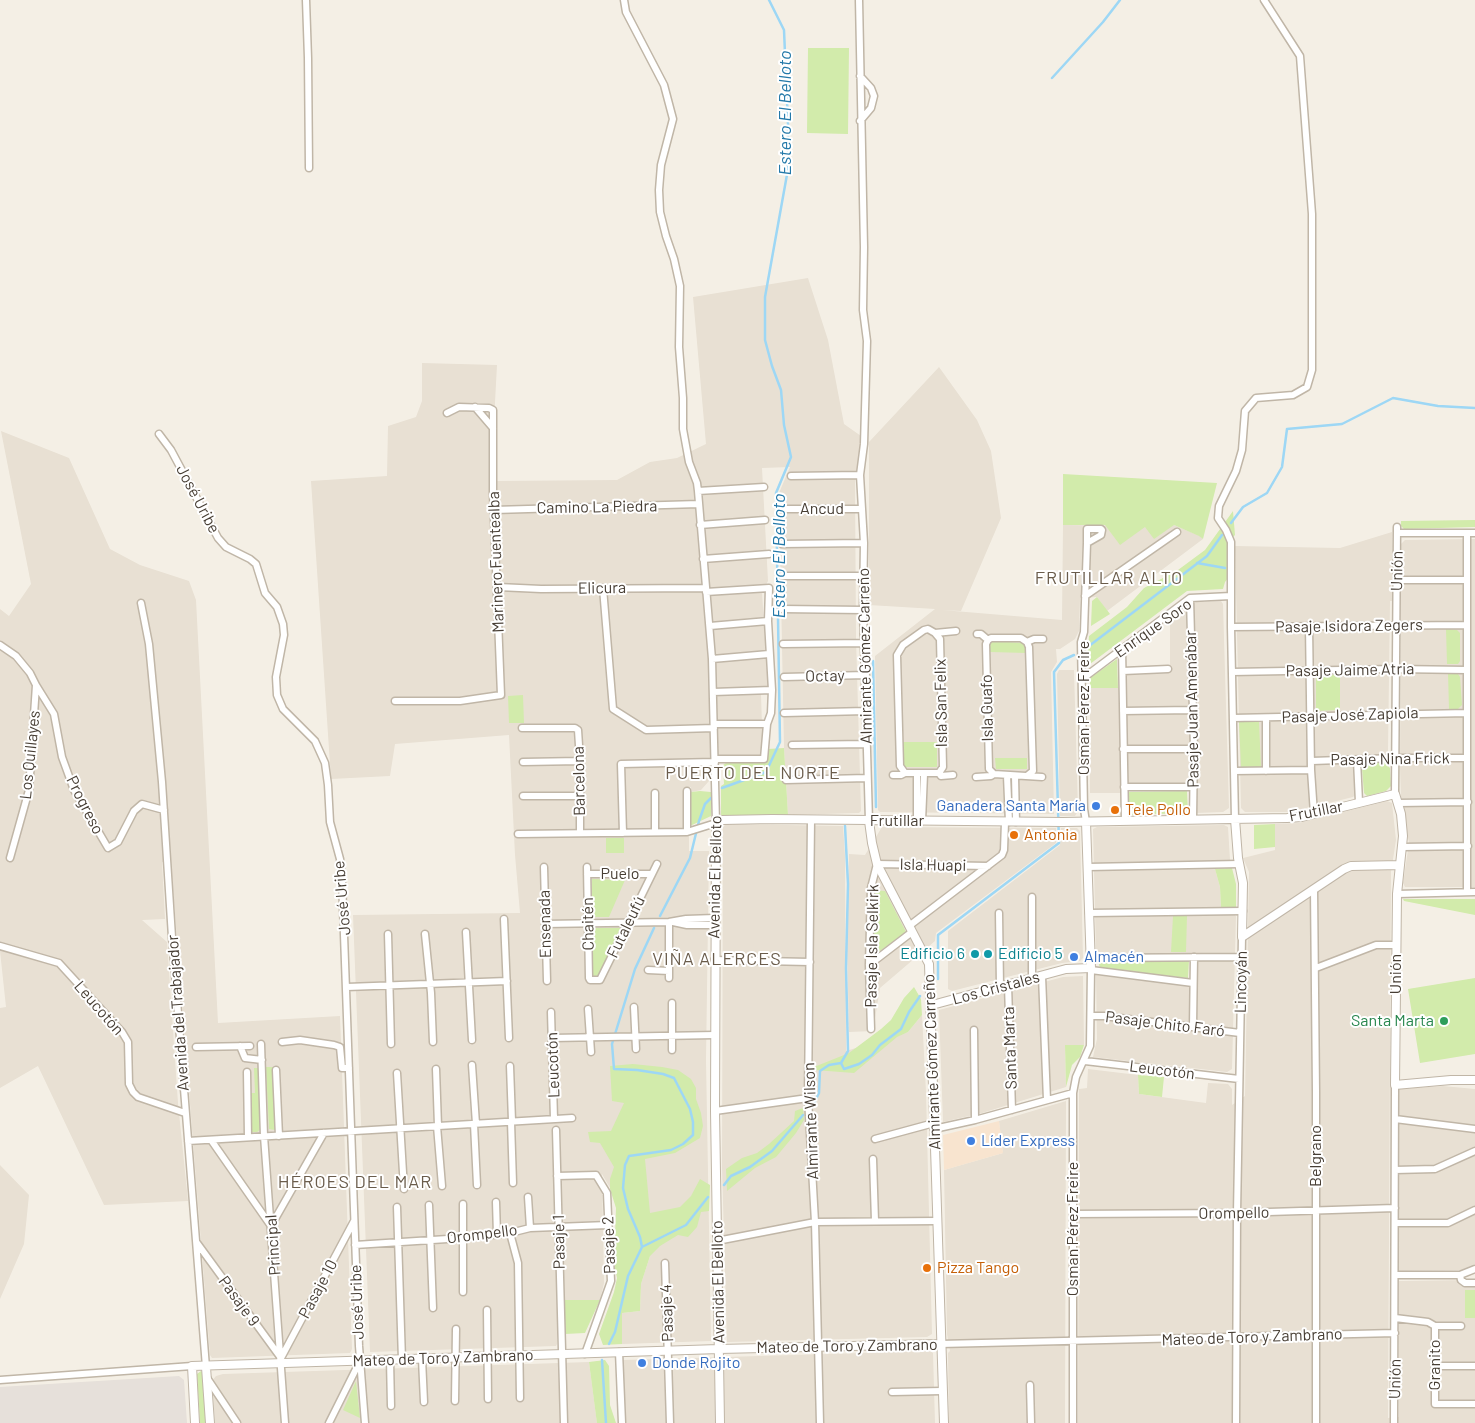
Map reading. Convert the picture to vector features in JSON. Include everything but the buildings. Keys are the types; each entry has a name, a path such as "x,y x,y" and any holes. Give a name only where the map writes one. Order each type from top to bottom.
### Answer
{"street":[{"path":"306,0 308,168"},
{"name":"Avenida El Belloto","path":"624,0 626,12 664,86 673,119 661,165 660,212 680,286 679,347 683,398 683,429 689,462 697,483 710,626 716,761 714,960 720,1423"},
{"name":"Almirante Gómez Carreño","path":"859,0 864,247 863,310 867,341 864,444 860,475 864,543 863,610 869,820 877,864 929,964 932,1005 940,1344 944,1423"},
{"name":"Lincoyán","path":"1236,1423 1237,1213 1243,883 1239,864 1235,819 1231,542 1218,518 1219,506 1236,471 1242,450 1245,411 1256,398 1293,395 1307,387 1312,370 1312,214 1300,56 1264,0"},
{"path":"860,76 871,88 874,96 871,108 860,122"},
{"name":"Marinero Fuentealba","path":"395,701 460,701 501,695 494,510 494,410 489,408 459,407 447,413"},
{"path":"475,408 494,428"},
{"name":"José Uribe","path":"159,434 171,450 218,538 226,547 256,564 265,593 281,616 284,635 276,677 277,695 283,709 315,741 325,763 330,822 340,859 342,880 355,1245 360,1361 365,1423"},
{"path":"791,476 860,475"},
{"path":"698,491 764,487"},
{"name":"Camino La Piedra","path":"494,510 699,504"},
{"name":"Ancud","path":"782,509 862,509"},
{"path":"700,525 765,520"},
{"name":"Osman Pérez Freire","path":"1073,1423 1074,1092 1076,1076 1085,1061 1090,1046 1091,1016 1081,642 1084,632 1087,529 1101,529 1103,532 1087,543"},
{"name":"Unión","path":"1394,1423 1396,945 1397,894 1403,847 1403,824 1394,794 1397,530 1467,533"},
{"path":"1085,596 1177,532"},
{"path":"1467,892 1467,533 1475,533"},
{"path":"782,544 864,543"},
{"path":"703,559 769,554"},
{"path":"782,576 863,576"},
{"path":"1397,580 1467,580"},
{"name":"Elicura","path":"498,587 706,590 769,588 768,621"},
{"path":"602,588 614,709 646,730 767,724"},
{"name":"Enrique Soro","path":"1082,679 1190,598 1231,596"},
{"name":"Pasaje Juan Amenábar","path":"1190,598 1194,749 1193,819"},
{"name":"Avenida del Trabajador","path":"141,603 150,654 164,810 185,1113 197,1243 210,1423"},
{"path":"782,609 863,610"},
{"path":"623,833 622,764 764,759 767,724 771,713 772,690 768,621 710,626"},
{"name":"Pasaje Isidora Zegers","path":"1231,627 1467,625"},
{"path":"1310,626 1309,671 1314,814"},
{"path":"905,773 900,766 897,655 899,649 924,630 928,629 936,633 956,631"},
{"name":"Isla San Felix","path":"936,633 940,639 941,649 943,767 939,773"},
{"path":"976,634 981,634 988,640 991,638 1021,638 1029,646 1033,771 1028,775"},
{"path":"1027,642 1034,639 1043,640"},
{"name":"Isla Guafo","path":"988,640 986,644 989,769 994,774"},
{"path":"783,644 865,643"},
{"path":"0,645 16,656 30,673 36,685"},
{"path":"1122,648 1125,820"},
{"path":"712,660 769,654"},
{"path":"1123,671 1168,669"},
{"name":"Pasaje Jaime Atria","path":"1232,672 1395,669 1467,670"},
{"name":"Octay","path":"784,677 866,676"},
{"name":"Progreso","path":"36,685 54,714 62,757 74,790 108,848 118,842 134,811 142,804 164,810"},
{"name":"Los Quillayes","path":"10,858 29,790 36,685"},
{"path":"714,692 772,690"},
{"path":"1123,710 1192,710"},
{"path":"784,713 866,711"},
{"name":"Pasaje José Zapiola","path":"1233,718 1467,713"},
{"path":"1266,718 1266,772"},
{"name":"Barcelona","path":"522,728 577,729 580,761 580,833"},
{"path":"792,745 867,744"},
{"path":"1123,749 1194,749"},
{"name":"Pasaje Nina Frick","path":"1312,760 1468,758"},
{"path":"1357,760 1359,802"},
{"path":"523,762 580,761"},
{"path":"1234,772 1312,770"},
{"path":"893,775 939,773 941,776 953,775"},
{"path":"920,774 920,821"},
{"path":"976,777 994,774 1042,777"},
{"path":"869,965 1002,855 1010,822 1011,776"},
{"path":"786,780 868,778"},
{"path":"1124,787 1194,787"},
{"path":"687,791 687,832"},
{"path":"655,832 656,793"},
{"name":"Frutillar","path":"518,834 687,832 722,820 1086,822 1302,817 1394,794"},
{"path":"523,796 580,796"},
{"path":"1398,803 1468,802"},
{"name":"Almirante Wilson","path":"811,820 808,1098 815,1222 820,1423"},
{"path":"1403,847 1468,846"},
{"name":"Futaleufú","path":"590,980 600,980 657,864"},
{"name":"Isla Huapi","path":"877,864 988,866"},
{"name":"Pasaje Isla Selkirk","path":"871,1029 869,965 871,888 877,864"},
{"path":"1088,867 1239,864"},
{"path":"1242,937 1344,869 1352,866 1400,865"},
{"name":"Ensenada","path":"544,867 547,981"},
{"name":"Puelo","path":"587,870 652,874"},
{"name":"Chaitén","path":"587,870 590,980"},
{"name":"Belgrano","path":"1314,889 1316,968 1316,1423"},
{"path":"1397,894 1475,892"},
{"path":"1032,896 1032,978"},
{"path":"1089,913 1243,911"},
{"path":"999,913 1000,987"},
{"path":"504,919 509,1038"},
{"path":"669,922 669,978"},
{"path":"545,924 669,922 687,925 714,922"},
{"path":"466,932 472,1040"},
{"path":"388,934 391,1044"},
{"path":"425,934 433,1042"},
{"path":"1316,968 1376,945 1396,945"},
{"name":"Leucotón","path":"0,946 58,963 122,1032 128,1042 129,1084 133,1092 138,1097 185,1113"},
{"path":"1193,1026 1194,957"},
{"path":"1090,958 1241,957"},
{"path":"714,960 810,962"},
{"name":"Los Cristales","path":"932,1005 1066,969 1091,969"},
{"path":"1091,969 1193,983"},
{"path":"648,970 669,971"},
{"path":"1042,976 1047,1100"},
{"path":"347,987 507,981"},
{"name":"Santa Marta","path":"1008,985 1012,1110"},
{"path":"672,1004 672,1050"},
{"path":"634,1007 636,1049"},
{"path":"588,1009 591,1052"},
{"name":"Leucotón","path":"551,1012 554,1119"},
{"name":"Pasaje Chito Faró","path":"1091,1016 1193,1026 1240,1033"},
{"path":"974,1030 975,1120"},
{"path":"552,1038 715,1035"},
{"path":"282,1042 306,1041 340,1047 342,1068 349,1068"},
{"name":"Principal","path":"261,1044 264,1136 285,1423"},
{"path":"240,1046 245,1058 262,1064"},
{"path":"196,1047 250,1046"},
{"name":"Leucotón","path":"1085,1061 1239,1079"},
{"path":"472,1065 476,1184"},
{"path":"510,1066 513,1183"},
{"path":"436,1069 442,1186"},
{"path":"276,1070 279,1136"},
{"path":"247,1072 248,1137"},
{"path":"398,1073 404,1189"},
{"path":"1396,1085 1451,1080 1475,1080"},
{"path":"875,1139 934,1126 975,1120 1074,1092"},
{"path":"715,1111 808,1098"},
{"name":"Leucotón","path":"188,1141 572,1118"},
{"path":"1395,1120 1475,1129"},
{"name":"Pasaje 1","path":"556,1130 564,1423"},
{"path":"212,1140 271,1226 324,1133"},
{"path":"1395,1170 1435,1169 1475,1151"},
{"path":"873,1159 875,1221"},
{"name":"Pasaje 2","path":"557,1176 596,1175 607,1193 611,1281 585,1354"},
{"path":"528,1197 530,1228"},
{"path":"496,1202 497,1235"},
{"path":"463,1204 463,1292"},
{"path":"430,1205 432,1308"},
{"path":"397,1207 402,1360"},
{"name":"Orompello","path":"1074,1214 1237,1213 1395,1208"},
{"path":"1395,1223 1448,1223 1475,1210"},
{"name":"Pasaje 10","path":"281,1361 355,1220"},
{"path":"717,1241 815,1222 937,1221"},
{"name":"Orompello","path":"355,1245 497,1235 530,1228 608,1225"},
{"path":"510,1233 518,1263 521,1356 520,1398"},
{"name":"Pasaje 9","path":"197,1243 281,1361"},
{"name":"Pasaje 4","path":"665,1262 670,1423"},
{"path":"1394,1275 1460,1276 1475,1269"},
{"path":"1460,1276 1461,1280 1465,1283 1475,1283"},
{"path":"487,1310 488,1399"},
{"path":"1395,1318 1428,1322 1435,1326 1461,1326"},
{"name":"Granito","path":"1435,1326 1435,1404 1475,1404"},
{"path":"455,1401 456,1329"},
{"name":"Mateo de Toro y Zambrano","path":"0,1380 281,1361 402,1360 719,1349 1395,1333"},
{"path":"619,1352 622,1423"},
{"path":"422,1359 424,1402"},
{"path":"390,1360 391,1406"},
{"path":"330,1423 360,1361"},
{"path":"192,1366 195,1423"},
{"path":"1434,1366 1475,1366"},
{"path":"207,1378 237,1423"},
{"path":"1030,1385 1031,1423"},
{"path":"892,1392 942,1391"}],"shaded area":[{"path":"808,278 828,340 844,424 861,436 860,467 855,479 856,638 861,811 859,813 788,815 784,748 779,493 790,467 762,468 768,581 762,592 768,688 761,694 763,757 710,758 709,781 701,790 691,792 691,787 684,788 684,826 689,837 689,851 709,851 706,1060 711,1341 622,1344 622,1313 640,1311 641,1284 650,1256 602,1174 604,1283 600,1300 557,1301 556,1346 370,1352 353,915 520,913 509,735 395,744 390,776 331,779 311,481 387,476 388,426 416,417 422,401 422,363 497,365 491,477 497,481 617,480 650,462 677,458 706,444 693,297"},
{"path":"939,367 977,420 991,451 1001,518 961,611 942,610 1062,620 1063,525 1174,525 1203,539 1107,611 1097,597 1080,598 1079,631 1075,639 1060,649 1056,649 1057,662 1051,672 1054,814 880,812 878,810 875,656 935,609 869,605 869,442"},
{"path":"1,431 69,458 110,549 140,565 189,581 196,600 218,1023 340,1016 352,1349 350,1353 212,1358 210,1355 171,864 162,862 165,919 142,920 167,942 178,1103 188,1201 104,1205 38,1066 0,1088 0,1008 6,1007 0,951 0,609 9,616 31,584"},
{"path":"1392,532 1393,601 1390,601 1388,752 1354,764 1356,794 1353,797 1321,805 1318,802 1299,812 1245,812 1241,808 1235,546 1340,548"},
{"path":"1475,539 1475,887 1405,887 1403,883 1409,843 1401,799 1400,767 1401,544 1405,540"},
{"path":"1221,601 1223,604 1229,808 1223,812 1196,813 1196,783 1128,783 1120,793 1090,793 1090,688 1118,688 1126,675 1170,673 1170,619 1196,602"},
{"path":"1059,670 1074,670 1078,811 1075,816 1060,816 1057,674"},
{"path":"1387,801 1392,803 1396,840 1391,872 1388,1418 1399,1417 1399,1281 1475,1280 1475,1423 1078,1423 1079,1089 1087,1088 1088,1069 1138,1075 1139,1094 1206,1103 1208,1083 1228,1084 1232,1089 1232,1105 1245,1096 1249,872 1243,858 1275,850 1275,824 1299,823"},
{"path":"726,824 843,826 845,856 846,1051 908,1032 922,1015 926,1092 932,1334 927,1337 727,1342 722,1167 723,827"},
{"path":"1224,825 1228,827 1230,860 1215,869 1220,887 1221,907 1236,916 1232,1069 1227,1072 1093,1057 1097,1039 1096,975 1196,987 1196,955 1096,954 1093,829 1097,827"},
{"path":"882,827 1056,828 1056,843 936,933 935,941 880,988 873,1031 849,1032 847,942 849,854 865,855"},
{"path":"1061,828 1077,828 1080,831 1083,958 1080,961 1062,963 952,991 948,989 948,931 1060,845"},
{"path":"1083,976 1084,1045 1065,1045 1066,1087 982,1113 943,1122 939,1010 1063,977"},
{"path":"1443,1086 1475,1089 1475,1264 1461,1270 1398,1271 1399,1090"},
{"path":"1066,1101 1065,1423 949,1423 948,1353 950,1351 947,1334 944,1170 1003,1153 999,1121"},
{"path":"999,1121 1003,1153 944,1170 943,1135"},
{"path":"0,1165 29,1195 24,1244 0,1299"},
{"path":"930,1351 933,1353 935,1423 625,1423 623,1360"},
{"path":"589,1362 597,1423 215,1423 212,1381 216,1376 223,1374"},
{"path":"179,1376 184,1380 187,1423 0,1423 0,1387"}],"green space":[{"path":"808,48 849,48 848,134 807,133"},
{"path":"1063,474 1217,483 1203,539 1174,525 1154,539 1145,527 1120,545 1105,525 1063,525"},
{"path":"1233,511 1235,535 1227,543 1229,577 1223,589 1187,591 1090,664 1087,664 1089,636 1127,607 1144,588 1178,570 1205,550"},
{"path":"1475,520 1475,527 1404,529 1401,526 1401,521"},
{"path":"1097,597 1110,614 1091,626 1092,601"},
{"path":"1446,629 1457,630 1460,633 1460,661 1458,664 1447,664"},
{"path":"992,641 1025,643 1027,653 990,652"},
{"path":"1117,659 1118,688 1090,688 1090,678"},
{"path":"1448,673 1458,674 1460,677 1462,705 1458,709 1449,709"},
{"path":"1340,674 1340,710 1316,711 1316,675"},
{"path":"523,695 524,723 509,723 508,696"},
{"path":"1239,722 1259,722 1261,767 1241,767"},
{"path":"902,742 937,742 937,767 903,767"},
{"path":"784,748 788,815 721,816 721,786 724,784 723,765 726,763 767,762 768,749"},
{"path":"995,758 1027,758 1027,769 996,769"},
{"path":"1384,762 1390,768 1391,786 1386,791 1367,796 1364,793 1362,768 1366,763"},
{"path":"1187,791 1188,813 1128,815 1127,792"},
{"path":"691,792 711,792 711,816 690,826"},
{"path":"1275,824 1275,847 1254,849 1254,825"},
{"path":"606,838 624,838 624,853 606,853"},
{"path":"1232,868 1236,884 1236,907 1221,907 1220,887 1215,869"},
{"path":"592,879 625,880 609,917 592,917"},
{"path":"875,890 885,891 906,932 873,956"},
{"path":"1403,899 1475,899 1475,915 1404,901"},
{"path":"1173,916 1187,916 1186,952 1171,952"},
{"path":"592,928 621,928 598,976 594,978 592,975"},
{"path":"1189,960 1188,978 1100,968 1098,961"},
{"name":"Santa Marta","path":"1475,978 1475,1054 1420,1063 1408,989"},
{"path":"914,987 921,999 922,1015 908,1032 897,1037 854,1073 814,1070 814,1067 849,1053 881,1029 891,1020 904,998"},
{"path":"1065,1045 1084,1045 1080,1057 1072,1065 1066,1087"},
{"path":"633,1064 678,1070 691,1079 696,1088 696,1099 703,1126 700,1138 675,1153 645,1159 650,1213 680,1207 691,1196 700,1179 710,1185 709,1211 701,1212 697,1227 688,1237 678,1235 660,1246 650,1256 641,1284 640,1311 622,1313 622,1344 603,1345 599,1334 617,1278 614,1264 616,1208 610,1189 610,1179 614,1167 600,1143 590,1142 588,1132 611,1131 624,1103 612,1101 610,1066"},
{"path":"266,1067 274,1067 277,1128 275,1130 269,1129"},
{"path":"254,1068 259,1068 261,1129 257,1132 252,1132 251,1093 255,1093"},
{"path":"1138,1075 1164,1077 1162,1097 1139,1094"},
{"path":"803,1108 804,1120 776,1157 755,1168 727,1191 726,1169 742,1158 757,1153 769,1144 794,1121 795,1111"},
{"path":"1465,1290 1475,1290 1475,1318 1465,1318"},
{"path":"564,1300 600,1300 585,1333 565,1334"},
{"path":"605,1360 609,1366 610,1405 616,1423 597,1423 589,1362"},
{"path":"201,1371 203,1373 207,1423 200,1423 197,1374"},
{"path":"356,1381 360,1418 343,1410"}],"waterway":[{"name":"Estero El Belloto","path":"722,788 766,772 780,742 776,493 791,457 784,425 781,390 765,340 765,297 788,169 788,124 784,30 769,0"},
{"path":"1052,78 1103,22 1120,0"},
{"path":"1231,523 1243,507 1267,493 1282,467 1287,429 1342,424 1393,398 1438,406 1475,408"},
{"path":"1089,646 1207,556 1222,535"},
{"path":"1197,563 1225,568"},
{"path":"938,979 938,935 1059,843 1054,672 1063,660 1074,655"},
{"path":"873,661 876,807"},
{"name":"Estero El Belloto","path":"660,916 690,858 699,821 705,804 711,798"},
{"path":"841,1063 848,1051 846,968 848,884 845,826"},
{"name":"Estero El Belloto","path":"609,1344 615,1332 628,1276 642,1247 640,1237 628,1209 623,1188 625,1165 629,1156 671,1150 683,1144 693,1135 690,1109 674,1078 663,1074 637,1070 614,1069 612,1044 635,969 654,928"},
{"path":"814,1103 819,1093 820,1071 829,1065 841,1063 844,1069 859,1064 872,1055 880,1045 901,1029 909,1012 920,996"},
{"path":"724,1185 731,1176 750,1167 772,1151 803,1115"},
{"path":"642,1247 686,1225 708,1197"},
{"name":"Estero El Belloto","path":"602,1360 606,1423"}],"place":[{"name":"Ganadera Santa María","path":"1096,806"},
{"name":"Tele Pollo","path":"1115,810"},
{"name":"Antonia","path":"1014,835"},
{"name":"Edificio 6","path":"975,954"},
{"name":"Edificio 5","path":"988,954"},
{"name":"Almacén","path":"1074,957"},
{"name":"Santa Marta","path":"1444,1021"},
{"name":"Líder Express","path":"971,1141"},
{"name":"Pizza Tango","path":"927,1268"},
{"name":"Donde Rojito","path":"642,1363"}],"district":[{"name":"FRUTILLAR ALTO","path":"1109,578"},
{"name":"PUERTO DEL NORTE","path":"753,773"},
{"name":"VIÑA ALERCES","path":"717,959"},
{"name":"HÉROES DEL MAR","path":"355,1182"}]}
